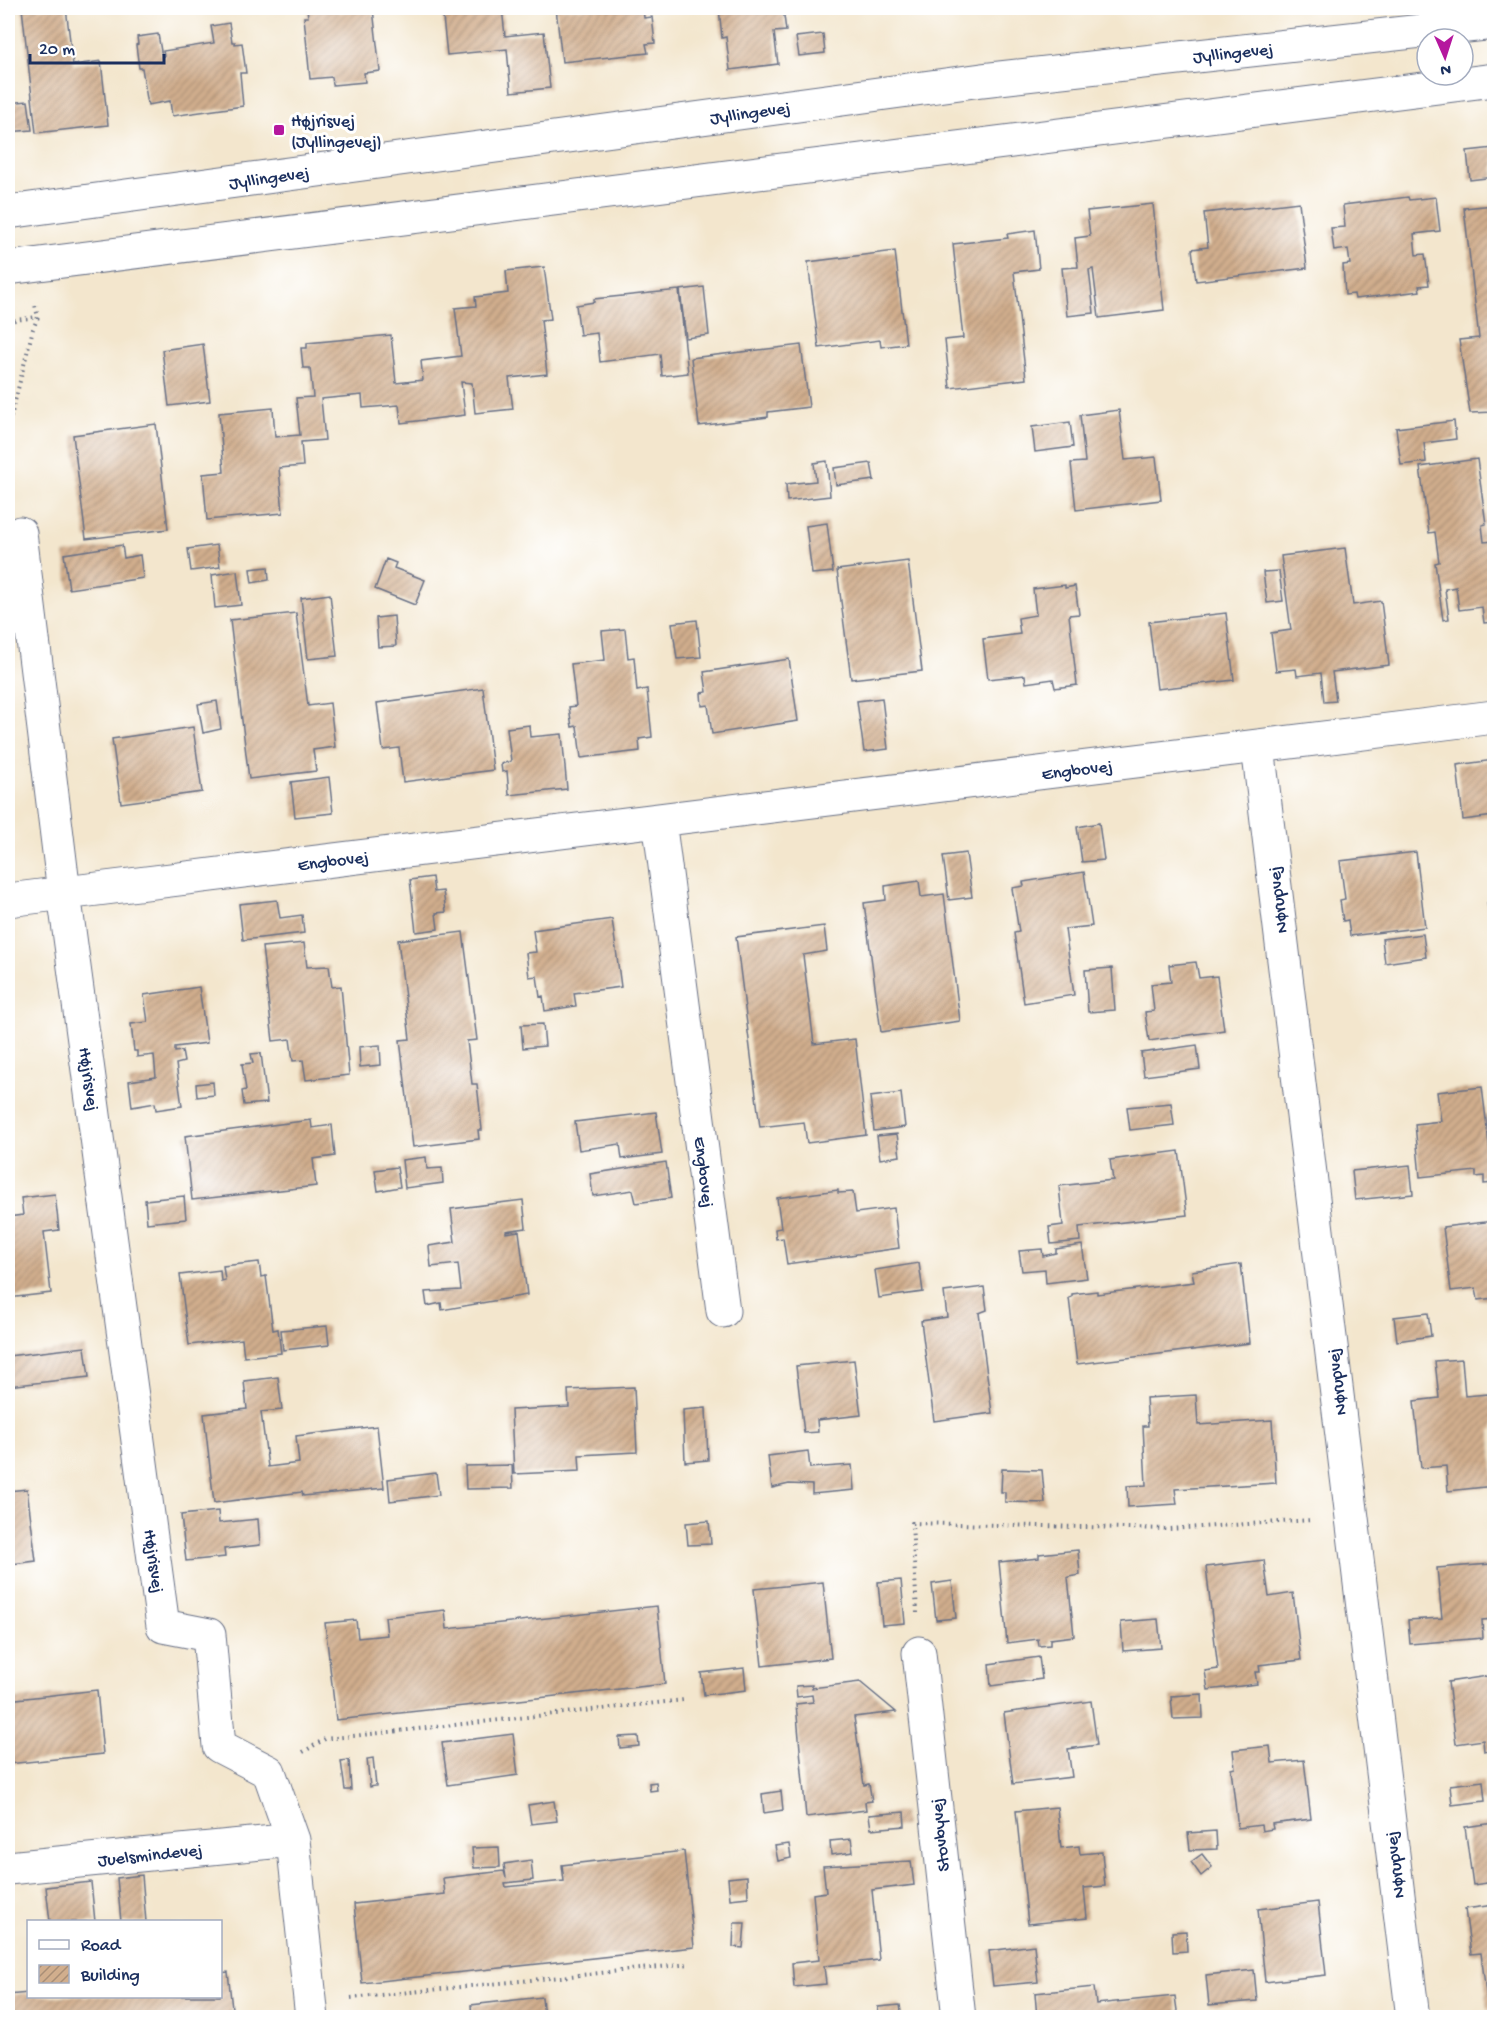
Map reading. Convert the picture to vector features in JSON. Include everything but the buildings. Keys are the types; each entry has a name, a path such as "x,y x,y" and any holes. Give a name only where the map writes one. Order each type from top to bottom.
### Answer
{"street":[{"name":"Jyllingevej","path":"8,212 970,82 1494,23"},
{"path":"17,267 1494,80"},
{"name":"Højrisvej","path":"20,532 64,893 163,1626 209,1635 219,1746 269,1772"},
{"name":"Engbovej","path":"8,900 1494,717"},
{"name":"Nørupvej","path":"1258,747 1413,2018"},
{"name":"Engbovej","path":"659,820 723,1311"},
{"name":"Stovbyvej","path":"919,1653 959,2018"},
{"path":"269,1772 293,1840 311,2010"},
{"name":"Juelsmindevej","path":"8,1868 293,1840"}],"path":[{"path":"8,429 38,317 17,267"},
{"path":"8,321 38,317"},
{"path":"919,1653 912,1523 1169,1529 1352,1517"},
{"path":"269,1772 325,1739 684,1700"},
{"path":"311,2010 690,1964"}],"place":[{"name":"Højrisvej (Jyllingevej)","path":"279,130"}]}
